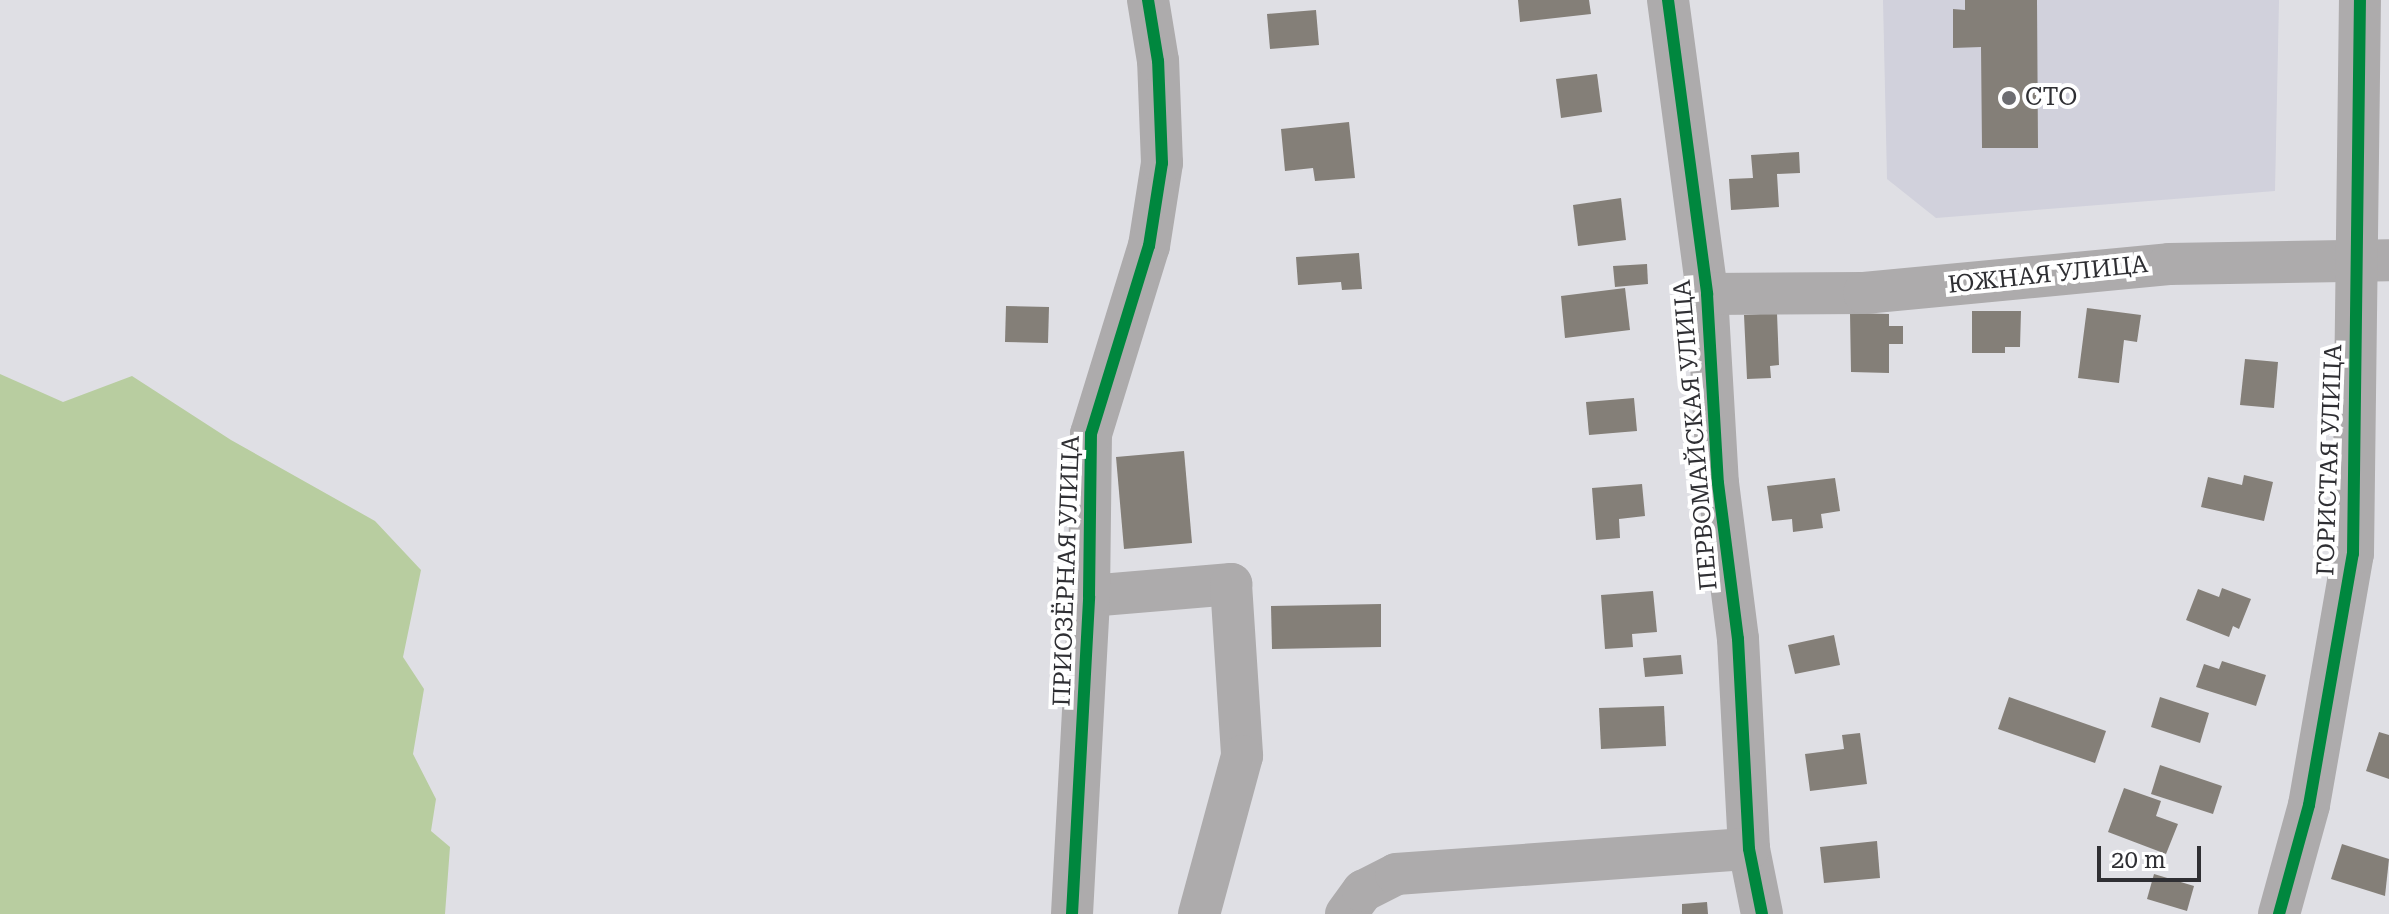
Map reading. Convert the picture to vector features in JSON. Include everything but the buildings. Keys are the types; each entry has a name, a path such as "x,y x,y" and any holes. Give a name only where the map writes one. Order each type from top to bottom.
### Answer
{"street":[{"name":"ПРИОЗЁРНАЯ УЛИЦА","path":"1072,914 1089,596 1091,434 1149,246 1162,163 1158,61 1148,0"},
{"name":"ПЕРВОМАЙСКАЯ УЛИЦА","path":"1668,0 1707,294 1718,483 1738,639 1749,849 1762,914"},
{"name":"ГОРИСТАЯ УЛИЦА","path":"2279,914 2309,805 2353,554 2373,260 2360,0"},
{"name":"ЮЖНАЯ УЛИЦА","path":"1707,294 1864,293 2169,264 2373,260"},
{"path":"1089,596 1231,584 1242,756 1199,914"},
{"path":"1346,914 1363,891 1396,874 1749,849"}],"shaded area":[{"name":"СТО","path":"1883,0 2279,0 2275,191 1936,218 1887,179"}],"green space":[{"path":"0,374 63,402 132,376 231,440 375,521 421,570 403,657 424,689 413,754 436,799 431,831 450,847 445,914 0,914"}],"cycle path":[{"path":"1072,914 1089,596 1091,434 1149,246 1162,163 1158,61 1148,0"},
{"path":"1668,0 1707,294 1718,483 1738,639 1749,849 1762,914"},
{"path":"2279,914 2309,805 2353,554 2360,0"}],"place":[{"name":"СТО","path":"2009,98"}]}
